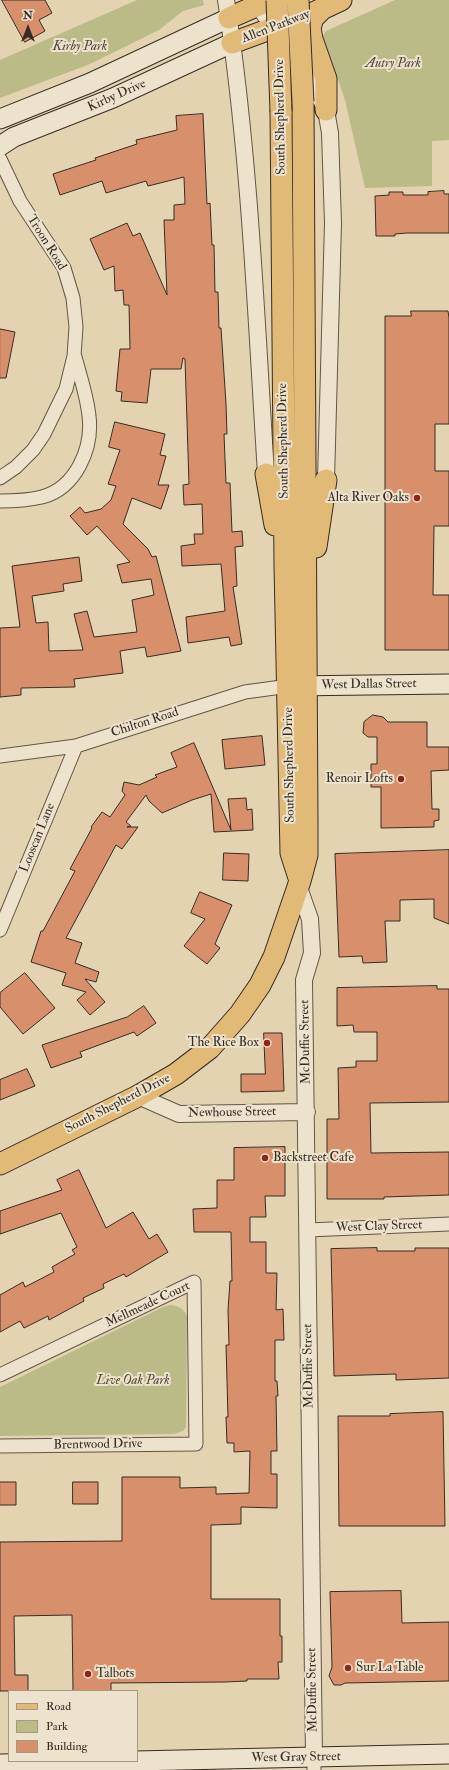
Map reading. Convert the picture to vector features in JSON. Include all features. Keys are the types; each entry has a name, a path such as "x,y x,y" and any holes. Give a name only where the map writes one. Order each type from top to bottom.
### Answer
{"main road":[{"name":"South Shepherd Drive","path":"277,0 281,112 286,566 298,686"},
{"name":"South Shepherd Drive","path":"0,1164 138,1096 176,1074 210,1048 240,1014 260,985 274,957 299,883 291,854 298,686 306,613 303,102 298,0"},
{"name":"Allen Parkway","path":"232,43 322,9 341,0"},
{"name":"Allen Parkway","path":"228,9 260,2"},
{"name":"Kirby Drive","path":"0,119 90,83 228,9"},
{"path":"322,9 313,18 310,28 312,39 326,78 326,110"},
{"name":"Kirby Drive","path":"0,146 14,137 113,98 232,43"},
{"path":"266,474 274,522 286,566"},
{"path":"306,613 326,480"},
{"name":"West Dallas Street","path":"298,686 449,684"},
{"name":"West Gray Street","path":"0,1764 314,1764 449,1754"}],"street":[{"path":"260,2 273,28 312,81 326,110 330,133 333,223 326,480"},
{"path":"228,9 248,191 266,474"},
{"name":"Troon Road","path":"0,159 20,201 64,268 73,298 76,327 74,356 66,389 44,434 33,450 16,467 0,478"},
{"name":"Troon Road","path":"0,501 12,501 43,496 56,491 70,479 83,460 89,439 90,417 74,356"},
{"name":"Chilton Road","path":"0,756 76,746 245,692 298,686"},
{"name":"Looscan Lane","path":"0,930 76,746"},
{"name":"McDuffie Street","path":"299,883 310,919 312,953 304,980 307,1112 314,1764"},
{"name":"Newhouse Street","path":"138,1096 179,1114 307,1112"},
{"name":"West Clay Street","path":"308,1230 449,1224"},
{"name":"Mellmeade Court","path":"0,1375 194,1282 196,1444"},
{"name":"Brentwood Drive","path":"0,1446 196,1444"}],"green space":[{"name":"Kirby Park","path":"137,0 203,0 204,5 183,11 159,30 90,64 0,98 0,60"},
{"name":"Autry Park","path":"395,0 449,0 449,140 432,141 432,186 365,188 345,100 323,36 326,31"},
{"name":"Live Oak Park","path":"170,1305 180,1308 187,1316 186,1427 183,1431 174,1434 0,1436 0,1387 163,1307"}],"building":[{"path":"2,0 45,0 52,13 39,20 45,31 25,42"},
{"path":"203,114 207,204 210,203 212,245 214,245 215,292 218,292 219,328 221,328 226,404 227,434 224,434 226,483 230,483 232,532 242,531 243,546 235,547 237,586 233,587 242,644 231,646 229,637 188,643 186,617 225,611 221,564 182,566 181,546 195,544 194,534 203,534 202,504 184,505 183,485 189,484 185,359 183,358 181,369 151,369 147,403 121,401 122,392 116,391 120,349 130,349 129,305 124,305 123,290 115,291 114,266 104,270 90,239 127,223 133,236 140,233 167,295 164,220 174,220 174,205 185,204 184,177 148,186 146,181 106,193 102,181 60,195 53,174 96,160 95,158 137,144 136,140 177,130 176,116"},
{"path":"444,191 444,194 449,194 449,233 407,233 395,234 395,236 376,236 375,196 389,195 389,192 403,192 403,195 428,195 428,192"},
{"name":"Alta River Oaks","path":"411,311 448,311 449,318 449,424 435,424 435,471 449,471 449,526 434,526 433,595 449,595 449,650 385,650 385,316 411,316"},
{"path":"0,329 15,332 6,378 0,378"},
{"path":"115,422 165,434 160,455 166,456 158,485 169,485 161,509 132,498 123,524 148,549 152,557 156,556 181,651 147,657 145,647 120,651 123,673 74,679 75,687 21,688 21,695 0,697 0,628 20,627 12,566 79,557 82,581 63,584 64,591 32,596 36,623 48,622 49,651 83,650 74,614 87,611 94,637 137,632 132,600 154,595 151,579 122,583 117,565 130,562 97,526 87,535 70,516 80,507 85,513 101,509 111,500 116,486 108,484 120,450 109,447"},
{"name":"Renoir Lofts","path":"373,715 383,717 388,722 427,722 427,747 449,747 449,770 431,771 432,809 439,809 439,820 434,821 434,827 381,828 381,787 371,787 371,764 377,764 377,737 368,737 363,733 364,722"},
{"path":"262,736 265,765 225,769 222,740"},
{"path":"194,743 231,830 228,799 246,798 247,810 252,809 253,830 214,832 211,794 192,800 162,813 149,801 146,795 126,822 131,826 127,827 138,827 122,849 116,845 66,938 82,943 75,963 99,972 96,982 85,979 105,1002 90,1015 77,1000 86,992 62,985 66,973 31,962 41,931 43,931 75,871 70,869 92,828 91,827 102,812 110,817 125,795 122,791 124,782 139,785 157,777 155,775 177,767 171,753"},
{"path":"449,850 449,924 434,918 434,899 400,900 400,921 385,921 387,962 363,963 362,956 339,957 335,854"},
{"path":"224,853 249,854 248,881 223,880"},
{"path":"200,892 232,905 215,944 220,948 207,964 184,946 205,919 191,913"},
{"path":"25,973 55,1008 23,1034 0,1007 0,993"},
{"path":"437,986 437,989 449,989 449,1102 370,1103 371,1153 449,1152 449,1195 384,1197 384,1199 327,1199 327,1119 339,1119 338,1068 356,1067 356,1061 377,1061 377,1032 354,1032 353,1025 337,1026 337,988"},
{"path":"144,1006 156,1023 137,1036 134,1032 80,1052 82,1057 51,1068 42,1045 127,1017"},
{"path":"264,1033 282,1033 284,1091 241,1092 241,1074 265,1074"},
{"path":"27,1069 35,1086 0,1100 0,1080"},
{"path":"285,1147 285,1196 265,1196 266,1217 250,1217 250,1242 266,1242 266,1273 277,1273 276,1310 283,1309 284,1340 275,1340 275,1381 277,1381 278,1396 276,1396 277,1451 271,1451 271,1474 277,1474 277,1508 241,1507 241,1524 211,1525 211,1599 280,1599 282,1662 278,1662 279,1679 247,1679 247,1681 225,1682 111,1683 111,1690 73,1690 72,1615 14,1616 15,1675 28,1675 28,1690 0,1691 0,1542 122,1541 122,1477 180,1477 180,1488 216,1487 216,1494 249,1493 250,1451 234,1452 234,1443 227,1443 226,1417 228,1417 226,1345 229,1345 228,1310 230,1281 232,1281 231,1232 194,1232 193,1209 217,1208 217,1180 234,1180 234,1148"},
{"path":"79,1170 106,1228 133,1212 149,1239 157,1234 168,1252 126,1277 124,1274 103,1284 104,1288 83,1298 84,1301 49,1320 48,1316 24,1328 20,1321 0,1332 0,1295 23,1282 25,1287 54,1272 52,1267 75,1254 72,1250 77,1247 61,1213 0,1234 0,1211 62,1190 57,1180"},
{"path":"377,1248 377,1251 415,1251 415,1248 449,1248 449,1378 396,1380 396,1374 334,1376 331,1249"},
{"path":"443,1412 445,1526 339,1526 338,1416 390,1416 390,1414"},
{"path":"0,1482 16,1482 16,1505 0,1505"},
{"path":"73,1482 98,1482 98,1504 73,1504"},
{"path":"401,1591 402,1623 449,1622 449,1681 345,1683 341,1685 334,1685 329,1676 332,1667 330,1592"}],"place":[{"name":"Alta River Oaks","path":"417,498"},
{"name":"Renoir Lofts","path":"401,779"},
{"name":"The Rice Box","path":"267,1043"},
{"name":"Backstreet Cafe","path":"265,1158"},
{"name":"Sur La Table","path":"348,1668"},
{"name":"Talbots","path":"88,1674"}]}
